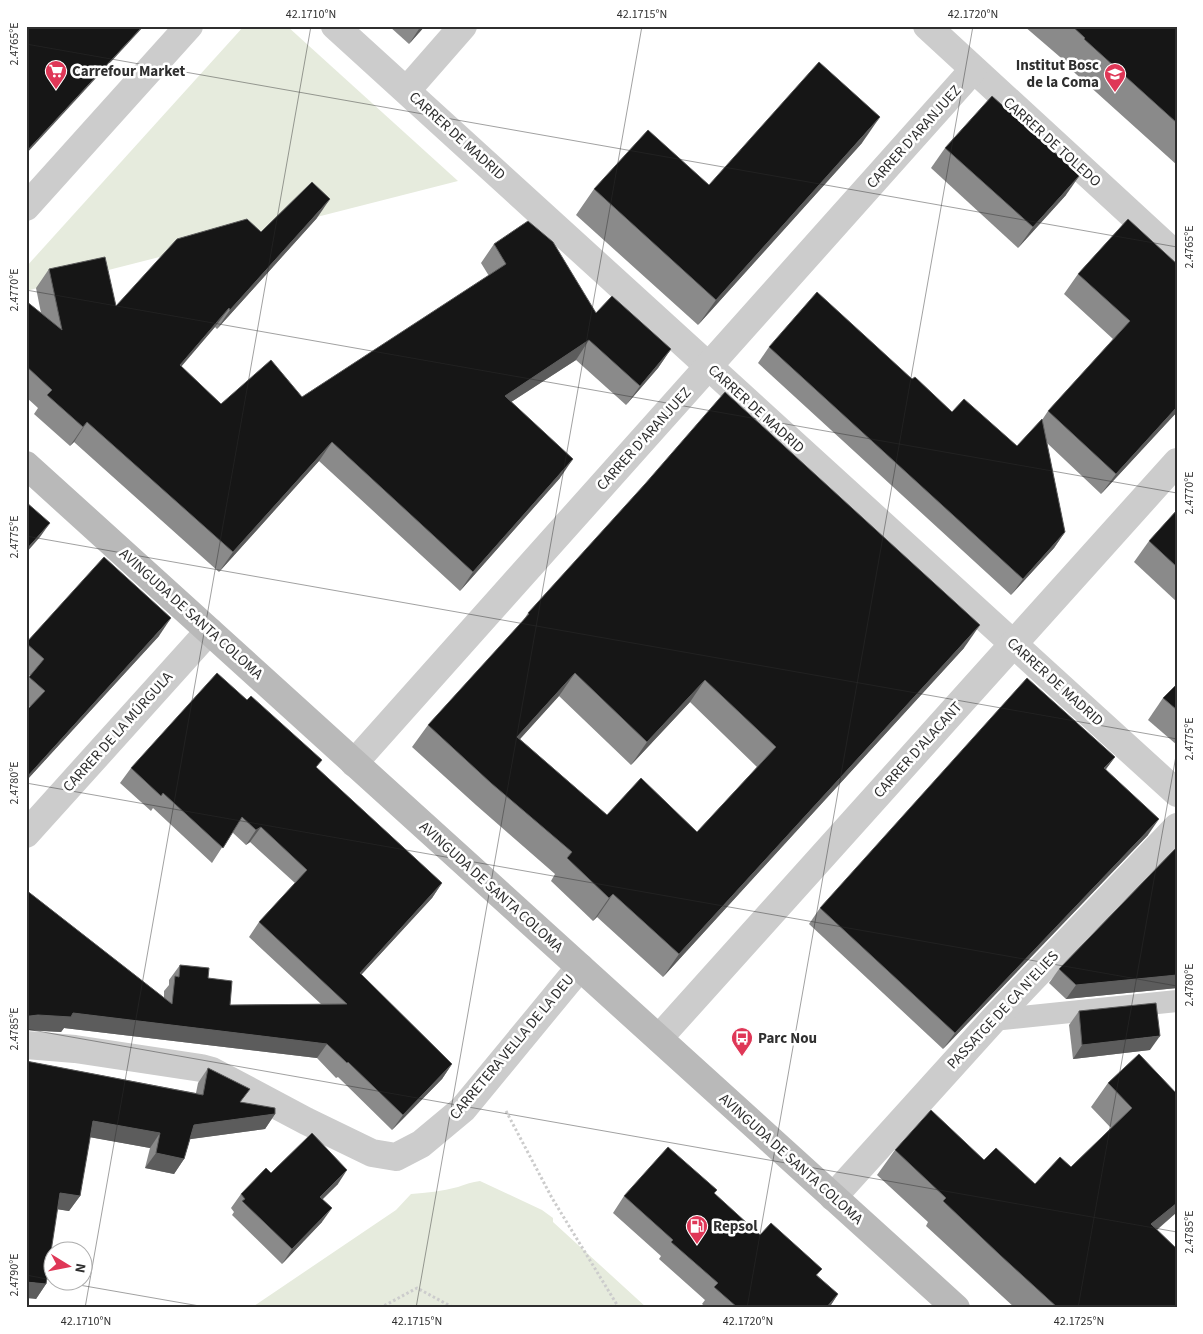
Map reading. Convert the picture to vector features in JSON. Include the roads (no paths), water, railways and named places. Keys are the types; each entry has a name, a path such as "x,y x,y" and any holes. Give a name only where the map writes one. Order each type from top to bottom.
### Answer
{"main road":[{"name":"AVINGUDA DE SANTA COLOMA","path":"26,465 956,1308"}],"street":[{"path":"26,207 190,26"},
{"name":"CARRER DE MADRID","path":"335,26 1177,793"},
{"path":"407,90 463,26"},
{"name":"CARRER DE TOLEDO","path":"927,26 1177,256"},
{"name":"CARRER D'ARANJUEZ","path":"354,763 973,70"},
{"name":"CARRER D'ALACANT","path":"659,1038 1177,462"},
{"name":"CARRER DE LA MÚRGULA","path":"26,834 209,631"},
{"name":"PASSATGE DE CA N'ELIES","path":"833,1197 993,1020 1177,827"},
{"name":"CARRETERA VELLA DE LA DEU","path":"26,1045 75,1049 206,1069 372,1153 396,1157 421,1144 452,1119 552,1003 580,967"}],"lane":[{"path":"993,1020 1177,1001"}],"place":[{"name":"Carrefour Market","path":"56,90"},
{"name":"Institut Bosc de la Coma","path":"1115,93"},
{"name":"Parc Nou","path":"742,1057"},
{"name":"Repsol","path":"697,1245"}]}
